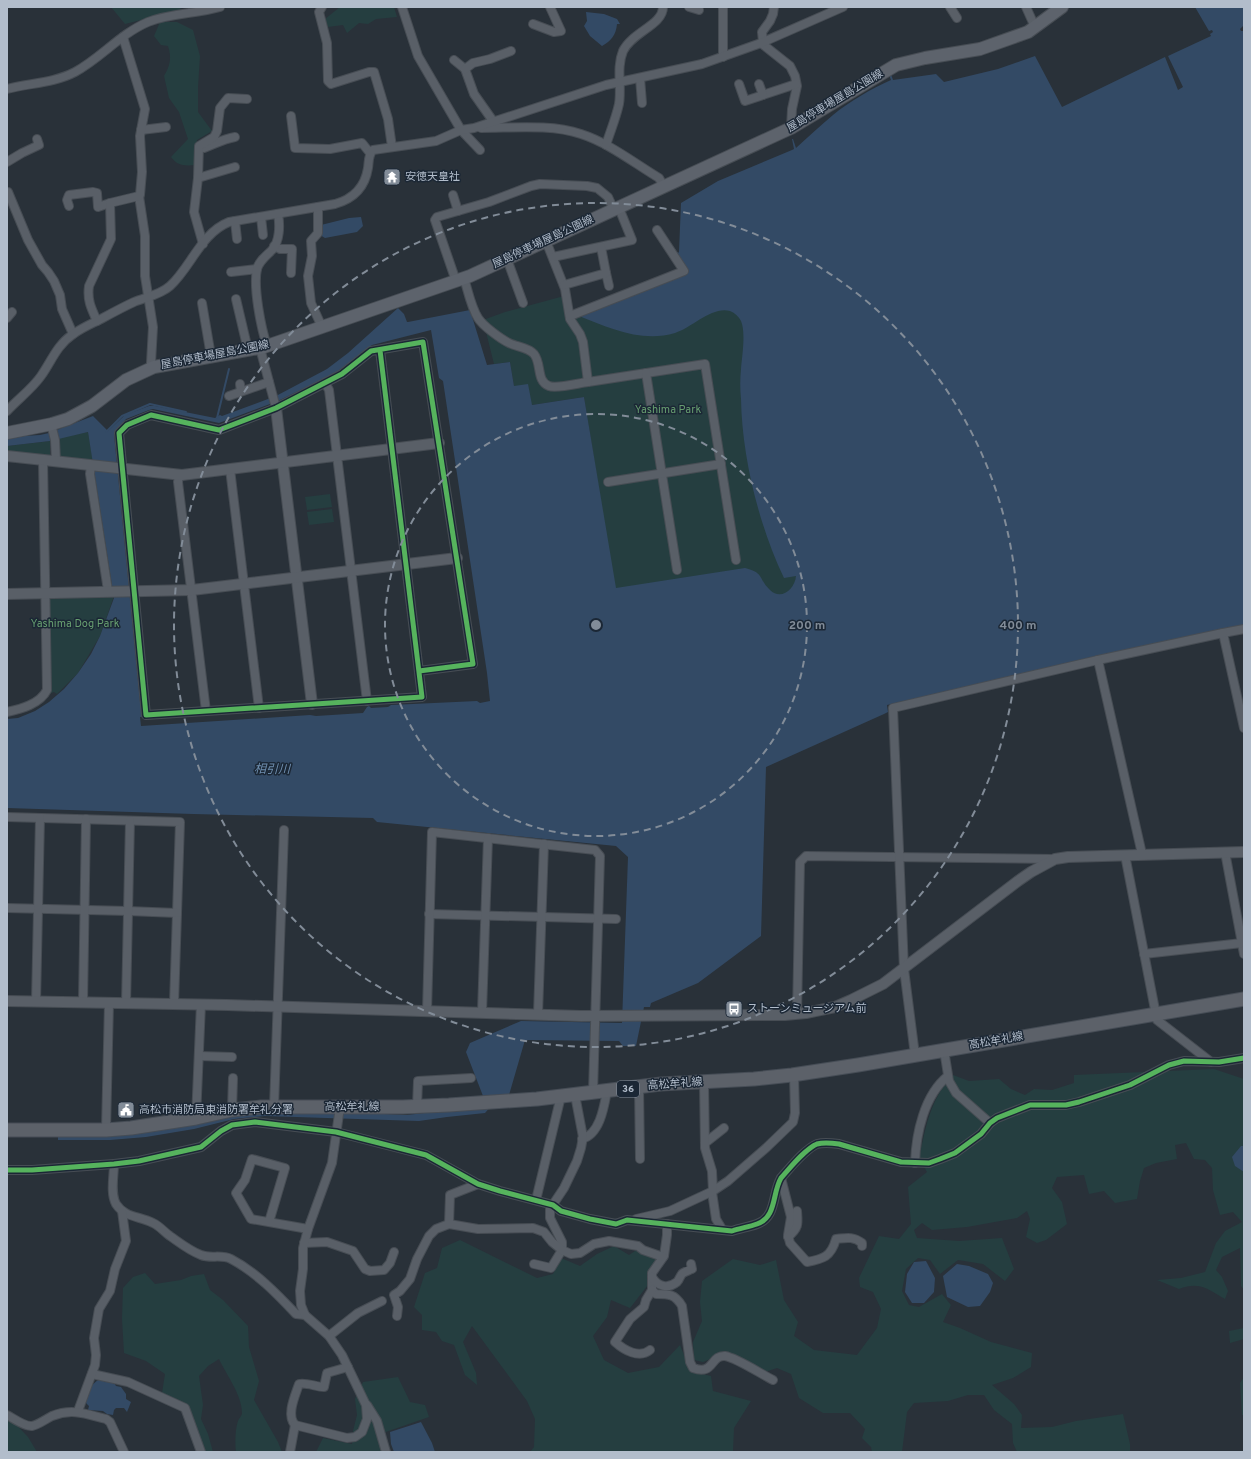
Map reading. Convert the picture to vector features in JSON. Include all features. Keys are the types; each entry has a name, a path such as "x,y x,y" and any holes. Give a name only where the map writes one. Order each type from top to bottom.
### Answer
{"main road":[{"name":"屋島停車場屋島公園線","path":"7,433 52,427 84,411 126,380 152,368 258,348 460,279 507,259 791,128 896,64 980,49 1028,32 1062,7"},
{"name":"高松牟礼線","path":"7,1130 106,1130 131,1128 196,1118 232,1110 274,1107 340,1108 456,1105 593,1093 639,1087 794,1075 1244,999"}],"street":[{"path":"7,89 64,78 76,72 137,27 160,18 194,13 220,7"},
{"path":"322,7 319,12 327,43 328,81 331,84 369,72 374,72 388,119 392,147"},
{"path":"402,7 418,56 461,130 480,150"},
{"path":"533,24 554,32 561,31 550,7"},
{"path":"606,145 619,104 620,63 623,51 638,33 656,22 663,12 663,7"},
{"path":"690,7 699,10"},
{"path":"723,7 723,57"},
{"path":"762,43 762,32 770,21 774,7"},
{"path":"474,128 606,85 702,64 762,43 841,7"},
{"path":"950,7 957,18"},
{"path":"1026,7 1034,27"},
{"path":"123,37 144,101 145,109 140,136 142,172 139,196 145,236 144,263 153,328 152,368"},
{"path":"762,43 790,66 796,84 791,128"},
{"path":"465,69 473,63 490,60 511,51"},
{"path":"454,60 465,69 474,94 493,121"},
{"path":"640,78 642,103"},
{"path":"739,84 746,104 763,95 796,84"},
{"path":"759,84 763,95"},
{"path":"203,244 194,212 198,178 199,146 214,137 217,131 220,108 228,98 246,99"},
{"path":"7,410 38,380 58,349 73,334 132,303 149,298 170,286 210,235 219,227 236,221 342,203 357,192 366,175 370,153 362,143 330,149 295,148 291,116"},
{"path":"142,130 166,127"},
{"path":"370,153 377,149 436,141 461,130 474,128 557,129 581,134 606,145 659,178 664,187"},
{"path":"199,150 219,142 222,139 235,137"},
{"path":"7,162 22,152 39,145 37,139"},
{"path":"198,178 235,167"},
{"path":"553,256 632,240 608,197 597,188 587,186 540,184 527,187 489,202 437,216 435,220 480,321 506,341 534,354 544,383 552,387 705,364 736,560"},
{"path":"7,191 28,240 42,265 54,281 60,295 62,309 73,334"},
{"path":"69,206 66,200 69,195 93,192 97,194 98,206 139,196"},
{"path":"453,195 458,211"},
{"path":"96,321 87,294 89,286 111,238 110,203"},
{"path":"318,207 318,232 311,241 312,256 308,276 311,303 322,327"},
{"path":"258,348 257,269 266,254 274,246 278,235 278,214"},
{"path":"261,217 263,235"},
{"path":"236,221 237,239"},
{"path":"570,316 684,271 656,230"},
{"path":"546,241 564,286 570,316 583,342 588,382"},
{"path":"274,246 280,249 292,249 291,273"},
{"path":"601,247 609,286"},
{"path":"507,259 523,303"},
{"path":"231,272 257,269"},
{"path":"564,286 606,273"},
{"path":"236,299 258,348 275,406 312,704"},
{"path":"202,303 211,356"},
{"path":"380,350 422,697 146,715 120,468 119,433 127,425 151,415 219,430 325,383 346,371 372,351 423,342 473,664 419,671"},
{"path":"646,373 677,570"},
{"path":"229,396 240,388 269,382"},
{"path":"325,383 329,390 367,701"},
{"path":"52,427 55,440 56,461"},
{"path":"7,456 179,475 439,443"},
{"path":"7,712 27,707 42,696 47,690 43,460"},
{"path":"608,482 721,464"},
{"path":"92,465 90,474 107,584 110,592"},
{"path":"230,469 259,708"},
{"path":"179,475 178,482 206,711"},
{"path":"7,594 192,590 457,558"},
{"path":"915,1055 904,969 893,708 1098,660 1223,634 1244,628"},
{"path":"1223,634 1244,728"},
{"path":"1098,660 1142,854"},
{"path":"7,818 180,822 174,1004"},
{"path":"36,1002 40,818"},
{"path":"83,1003 86,820"},
{"path":"126,1004 130,821"},
{"path":"274,1107 284,830"},
{"path":"427,1011 432,832 594,850 600,856 593,1093"},
{"path":"482,1012 488,838"},
{"path":"538,1014 544,844"},
{"path":"1225,852 1244,954"},
{"path":"797,1014 800,862 806,856 1056,859 1086,856 1244,852"},
{"path":"1125,855 1157,1020 1211,1062"},
{"path":"7,1001 278,1006 538,1014 595,1018 650,1015 797,1014 835,1007 883,984 1018,881 1031,872 1056,859"},
{"path":"7,908 84,909 177,913"},
{"path":"429,914 616,919"},
{"path":"1144,954 1242,943"},
{"path":"106,1130 109,1003"},
{"path":"196,1118 201,1004"},
{"path":"944,1050 949,1081 956,1093 990,1123"},
{"path":"199,1056 232,1057"},
{"path":"627,1220 732,1231 742,1227 758,1224 766,1218 772,1211 778,1183 781,1178 808,1150 816,1144 839,1144 901,1162 929,1163 955,1153 981,1134 990,1123 1006,1113 1030,1105 1066,1105 1085,1100 1130,1085 1169,1065 1184,1061 1211,1062 1230,1061 1244,1058"},
{"path":"7,1170 32,1170 139,1161 201,1147 232,1125 255,1122 336,1132 426,1155 478,1184 553,1205 561,1211 616,1224 627,1220 670,1211 713,1192 728,1181 793,1122 795,1113 794,1075"},
{"path":"915,1163 917,1138 930,1100 940,1083 948,1076"},
{"path":"232,1110 233,1078"},
{"path":"417,1107 418,1081 472,1078"},
{"path":"704,1082 705,1148 712,1171 716,1219 722,1229"},
{"path":"639,1087 640,1159"},
{"path":"582,1139 587,1138 596,1127 603,1112 607,1091"},
{"path":"534,1264 551,1268 562,1250 562,1242 550,1218 550,1209 564,1188 577,1161 582,1139 568,1095"},
{"path":"536,1200 549,1153 568,1095"},
{"path":"340,1108 332,1163 304,1243 300,1291 301,1304 305,1315 329,1336 342,1355 366,1404 377,1421 386,1452"},
{"path":"705,1143 724,1128"},
{"path":"268,1222 285,1168 252,1159 245,1180 236,1193 251,1219 268,1222 308,1229"},
{"path":"114,1164 114,1191 116,1202 122,1210 134,1217 153,1222 181,1243 203,1256 224,1256 230,1259 263,1282 296,1314 305,1315"},
{"path":"781,1178 791,1217 788,1237 790,1243 807,1262 822,1259 827,1256 834,1246 836,1239 848,1237 857,1239 862,1243 862,1246"},
{"path":"450,1224 450,1195 478,1184"},
{"path":"78,1412 95,1365 96,1355 94,1338 99,1309 110,1291 115,1269 126,1241 122,1210"},
{"path":"788,1237 795,1232 798,1224 797,1211"},
{"path":"398,1316 398,1307 394,1295 400,1291 410,1279 417,1259 429,1236 436,1229 450,1224 478,1229 533,1228 544,1232 552,1242 562,1250 571,1254 580,1253 594,1244 609,1241 638,1246 643,1250 663,1257"},
{"path":"650,1350 646,1354 635,1354 621,1347 615,1342 630,1319 644,1307 652,1290 652,1272 663,1257 668,1234 667,1224"},
{"path":"304,1243 327,1242 353,1251 365,1269 370,1271 384,1270 390,1263 394,1252"},
{"path":"652,1277 660,1286 667,1286 678,1281 682,1274 692,1269 691,1264"},
{"path":"652,1290 656,1294 668,1294 677,1298 682,1306 692,1368 700,1371 706,1370 717,1358 723,1356 732,1358 773,1380"},
{"path":"329,1336 358,1313 382,1301"},
{"path":"348,1367 327,1373 324,1387 315,1387 303,1383 299,1384 291,1413 291,1421 295,1425 346,1438 355,1437 362,1432 367,1419 366,1404"},
{"path":"92,1374 128,1382 185,1408 201,1452"},
{"path":"7,1415 27,1426 33,1426 44,1419 56,1415 78,1412 106,1419 110,1422 124,1452"},
{"path":"290,1452 295,1425"}],"green space":[{"path":"111,7 180,7 181,10 125,24"},
{"path":"340,7 394,7 397,17 376,19 368,24 359,23 347,33 343,25 328,27 325,19"},
{"path":"160,22 177,22 193,30 200,56 198,112 212,131 197,140 196,165 182,165 171,157 188,139 179,112 169,98 164,76 170,62 168,46 161,45 154,36"},
{"name":"Yashima Park","path":"564,296 572,316 710,303 745,314 797,575 793,589 782,596 615,589 584,397 532,405 514,386 510,362 494,364 483,320 505,312"},
{"path":"88,432 93,461 59,457 58,438"},
{"path":"50,441 50,456 7,452 7,446"},
{"path":"330,494 332,507 307,510 305,497"},
{"path":"332,509 334,522 309,525 307,512"},
{"name":"Yashima Dog Park","path":"114,596 100,636 78,673 57,694 54,692 49,694 48,602 52,598"},
{"path":"1214,1069 1244,1079 1244,1290 1241,1286 1240,1248 1222,1257 1216,1270 1222,1277 1228,1291 1225,1299 1203,1287 1192,1286 1179,1289 1157,1280 1181,1278 1205,1272 1216,1243 1225,1231 1242,1222 1233,1212 1220,1215 1213,1190 1212,1168 1205,1160 1194,1159 1186,1143 1175,1145 1177,1159 1156,1163 1144,1168 1137,1199 1115,1203 1104,1191 1089,1194 1084,1175 1057,1177 1052,1188 1062,1202 1067,1224 1046,1240 1037,1243 1026,1237 1030,1219 1027,1211 1017,1218 967,1227 932,1230 922,1223 914,1230 917,1238 959,1241 1002,1238 1014,1269 1005,1281 983,1264 958,1260 940,1274 930,1260 918,1258 906,1269 902,1291 909,1305 919,1307 942,1294 951,1305 943,1322 991,1342 1032,1353 1031,1367 1013,1378 992,1385 1014,1404 1022,1415 1021,1428 1052,1427 1076,1421 1123,1414 1130,1444 1130,1452 1017,1452 1013,1443 1012,1424 994,1410 984,1395 968,1395 948,1401 914,1403 907,1412 902,1452 872,1452 871,1447 862,1438 865,1429 850,1413 823,1413 799,1398 791,1374 777,1368 765,1372 725,1353 703,1362 694,1360 693,1342 702,1321 700,1302 702,1281 733,1259 760,1265 776,1260 784,1300 798,1322 794,1336 814,1350 857,1355 877,1328 881,1309 873,1292 860,1287 859,1278 879,1236 899,1239 911,1224 908,1187 927,1172 919,1158 927,1124 939,1094 953,1075 969,1081 999,1079 1011,1089 1025,1095 1034,1089 1052,1090 1074,1083 1074,1075"},
{"path":"460,1240 537,1278 553,1274 561,1258 580,1266 597,1254 614,1246 629,1255 638,1249 657,1259 648,1285 630,1308 611,1300 607,1317 593,1336 604,1360 628,1373 659,1367 680,1345 688,1365 698,1373 711,1376 713,1391 751,1401 734,1428 733,1452 530,1452 534,1447 535,1419 527,1401 472,1326 463,1342 476,1373 477,1385 465,1375 454,1345 442,1341 436,1332 422,1330 422,1315 414,1307 425,1273 437,1268 442,1248"},
{"path":"145,1273 155,1284 181,1280 191,1276 204,1274 210,1290 223,1300 248,1326 249,1347 259,1381 254,1400 278,1442 282,1452 236,1452 236,1432 238,1421 242,1414 240,1399 219,1359 208,1366 199,1376 203,1405 201,1419 208,1434 213,1452 206,1452 185,1404 162,1393 165,1374 146,1361 124,1353 122,1319 123,1288 133,1277"},
{"path":"1244,1328 1244,1339 1230,1343 1229,1331"},
{"path":"398,1377 410,1402 425,1405 429,1417 377,1435 382,1452 316,1452 323,1438 352,1444 353,1431 357,1415 355,1399 363,1382"},
{"path":"1244,1377 1244,1415 1242,1415 1240,1383"},
{"path":"7,1415 28,1437 37,1452 7,1452"}],"water":[{"name":"相引川","path":"1195,7 1244,7 1244,25 1240,29 1241,31 1244,31 1244,625 887,705 888,712 766,767 761,936 698,983 651,1003 650,1007 644,1007 636,1046 623,1046 619,1041 525,1040 509,1095 500,1096 485,1113 419,1121 265,1116 234,1119 194,1129 146,1137 110,1140 58,1140 58,1135 233,1113 338,1112 407,1115 475,1107 483,1096 466,1052 470,1043 521,1021 622,1023 628,857 616,846 377,822 373,818 7,808 7,719 18,718 35,711 49,702 64,689 78,673 91,654 100,636 114,598 88,432 50,441 7,446 7,437 49,433 93,416 108,431 125,415 149,406 215,418 276,396 327,369 348,353 398,308 404,314 407,322 470,310 487,365 510,362 514,386 528,384 532,405 584,397 616,588 745,568 759,574 766,586 774,593 783,594 793,585 796,576 784,578 775,558 760,514 748,467 740,392 743,332 739,318 730,311 716,311 675,333 663,336 650,336 626,333 579,316 687,273 660,229 678,253 681,203 718,181 794,149 792,139 796,148 846,105 868,91 891,80 889,75 891,74 893,80 936,74 944,82 998,69 1035,56 1062,107 1165,57 1178,90 1183,87 1168,56 1211,36 1210,34 1213,32 1212,30 1209,31","holes":["431,330 439,378 443,381 490,701 480,703 477,701 391,705 388,707 371,708 369,706 363,713 141,726 140,717 143,717 140,702 114,434 126,419 153,409 219,423 278,401 329,376 338,371 372,345"]},
{"path":"586,12 604,14 617,19 620,24 617,24 616,31 612,37 602,46 590,36 584,26 587,21"},
{"path":"361,217 363,226 357,232 325,238 320,235 321,225 349,218"},
{"path":"1241,1146 1244,1146 1244,1172 1235,1166 1232,1157"},
{"path":"926,1261 935,1278 934,1292 924,1303 912,1303 905,1292 907,1274 914,1262"},
{"path":"957,1264 969,1266 988,1274 993,1283 990,1292 980,1306 968,1307 947,1297 943,1276"},
{"path":"100,1379 114,1383 116,1386 121,1387 126,1394 126,1399 131,1402 127,1412 124,1408 116,1408 113,1415 107,1414 103,1411 88,1410 89,1406 86,1403 90,1389 96,1381"},
{"path":"421,1422 435,1452 394,1452 391,1444 390,1432"}],"waterway":[{"path":"217,418 229,369"},
{"path":"106,432 122,416 150,404 186,412"}],"cycle path":[{"path":"380,350 422,697 146,715 119,433 127,425 151,415 219,430 276,408 342,374 371,351 423,342 473,664 419,671"},
{"path":"7,1170 32,1170 139,1161 201,1147 221,1131 232,1125 255,1122 336,1132 426,1155 478,1184 553,1205 561,1211 590,1219 616,1224 627,1220 732,1231 757,1224 768,1216 781,1178 803,1154 812,1146 817,1144 839,1144 901,1162 929,1163 955,1153 981,1134 990,1123 997,1118 1030,1105 1066,1105 1079,1102 1130,1085 1169,1065 1184,1061 1219,1062 1244,1058"}],"place":[{"name":"安徳天皇社","path":"392,177"},
{"name":"ストーンミュージアム前","path":"734,1009"},
{"name":"高松市消防局東消防署牟礼分署","path":"126,1110"}]}
